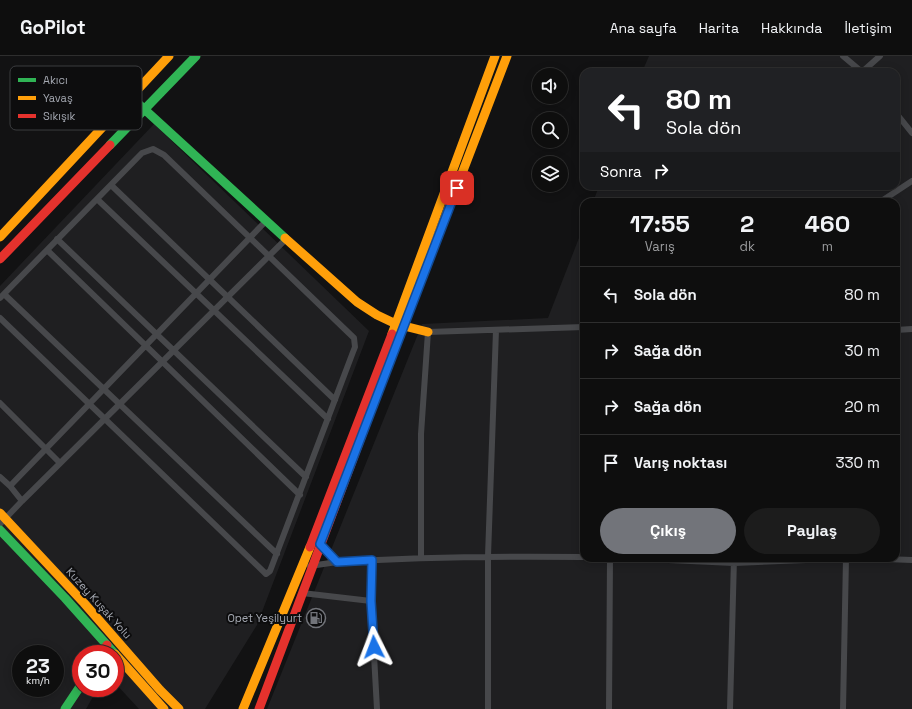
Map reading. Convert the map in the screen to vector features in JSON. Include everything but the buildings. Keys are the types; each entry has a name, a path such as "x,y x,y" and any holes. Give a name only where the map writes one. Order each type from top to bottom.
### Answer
{"street":[{"path":"142,85 169,56"},
{"path":"142,112 196,56"},
{"path":"400,325 495,56"},
{"path":"243,709 302,566 316,543 400,325 508,56"},
{"path":"843,56 857,68"},
{"path":"866,68 880,56"},
{"path":"142,106 286,239 357,302 377,315 400,325 428,332 580,327"},
{"path":"900,118 912,133"},
{"path":"0,237 100,130"},
{"path":"0,259 125,130"},
{"path":"0,318 266,574 270,571 277,554 300,495 355,347 354,338 164,154 153,149 142,153 2,296 120,404 277,554"},
{"path":"900,189 912,181"},
{"path":"111,184 335,400"},
{"path":"886,198 898,190"},
{"path":"97,199 328,420"},
{"path":"10,486 266,221"},
{"path":"2,519 22,501 286,239"},
{"path":"57,240 306,477"},
{"path":"47,250 300,495"},
{"path":"900,330 912,329"},
{"path":"488,709 488,556 496,330"},
{"path":"421,557 421,434 428,332"},
{"path":"0,403 60,463"},
{"path":"0,477 10,486 22,501"},
{"name":"Kuzey Kuşak Yolu","path":"2,519 84,603 160,690 179,709"},
{"name":"Kuzey Kuşak Yolu","path":"0,530 65,598 107,645"},
{"path":"316,543 337,562"},
{"path":"258,709 312,566 316,543"},
{"path":"302,566 337,562 421,557 580,557"},
{"path":"372,560 371,601 377,709"},
{"path":"900,560 912,560"},
{"path":"609,709 610,562"},
{"path":"730,709 734,562"},
{"path":"843,709 846,562"},
{"path":"302,593 371,601"},
{"name":"Kuzey Kuşak Yolu","path":"124,664 164,709"},
{"path":"65,709 73,697"}],"shaded area":[{"path":"649,56 912,56 912,709 267,709 422,324 548,318 580,235 580,562 900,562 900,198 594,198 598,190 900,190 900,68 644,68"},
{"path":"154,124 369,331 257,625 205,709 139,709 124,693 124,645 72,645 72,697 93,697 86,709 0,709 0,286"}],"traffic: fast":[{"path":"142,112 196,56"},
{"path":"142,107 285,238"},
{"path":"110,145 124,130"},
{"path":"0,530 65,598 107,645"},
{"path":"65,709 73,697"}],"traffic: slow":[{"path":"142,85 169,56"},
{"path":"392,334 495,56"},
{"path":"374,403 507,56"},
{"path":"0,237 100,130"},
{"path":"285,238 357,302 377,315 396,324 428,332"},
{"path":"0,513 84,603 160,690 179,709"},
{"path":"243,709 310,547"},
{"path":"124,664 164,709"}],"traffic: jam":[{"path":"0,259 110,145"},
{"path":"310,547 392,334"},
{"path":"259,709 374,403"}],"place":[{"name":"Opet Yeşilyurt","path":"316,618"}],"route":[{"path":"374,647 371,601 372,560 337,562 320,544 457,188"}]}
